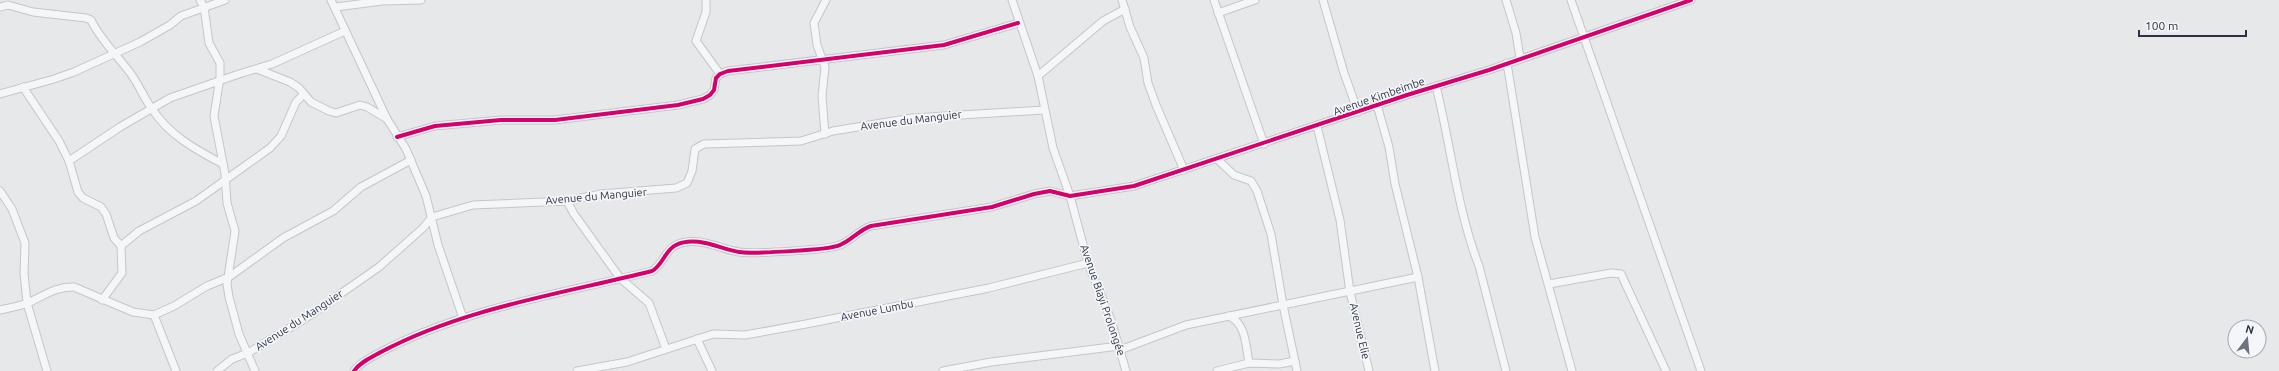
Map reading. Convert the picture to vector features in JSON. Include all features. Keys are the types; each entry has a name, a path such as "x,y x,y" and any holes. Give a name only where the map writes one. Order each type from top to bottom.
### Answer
{"street":[{"path":"200,0 204,8 209,43 220,62 220,81 214,116 223,164 227,203 235,231 228,277 229,297 239,334 255,371"},
{"path":"0,94 54,79 140,42 170,25 181,16 225,0"},
{"path":"331,0 336,7 345,31 387,119 397,137 404,145 411,160 432,217 438,245 463,318"},
{"path":"336,7 382,1 419,0"},
{"path":"706,0 706,12 696,41 720,74"},
{"path":"825,134 822,96 825,67 817,45 814,23 826,0"},
{"name":"Avenue Biayi Prolongée","path":"1012,0 1018,23 1038,76 1053,148 1070,196 1088,263 1120,348 1126,371"},
{"path":"1122,0 1130,27 1144,58 1148,83 1156,105 1184,170"},
{"path":"1214,0 1264,144"},
{"path":"1218,13 1255,0"},
{"path":"1323,0 1344,73 1358,112"},
{"path":"1506,0 1520,58"},
{"path":"1571,0 1701,371"},
{"name":"Avenue Kimbeimbe","path":"1070,196 1134,186 1507,63 1691,0"},
{"path":"0,7 8,5 33,12 86,18 91,20 112,53 132,75 152,109 165,126 181,140 223,164"},
{"path":"1038,76 1103,21 1125,9"},
{"path":"397,137 436,126 501,120 556,120 678,105 703,99 710,95 714,90 716,78 720,74 823,59 944,46 1018,23"},
{"path":"70,161 120,126 170,98 272,64 345,31"},
{"path":"1507,63 1534,238 1549,284 1572,371"},
{"path":"257,69 290,82 311,102 330,111 336,113 360,105 367,107 387,119"},
{"path":"1436,86 1467,231 1472,251 1479,266 1506,371"},
{"path":"23,87 59,141 70,161 78,192 83,198 95,203 103,210 114,238 121,246 122,273 102,300"},
{"path":"121,246 139,231 196,201 270,148 281,136 296,102 304,94"},
{"path":"1377,105 1389,147 1395,184 1418,277 1436,371"},
{"name":"Avenue du Manguier","path":"216,371 232,359 248,352 306,318 379,267 423,228 432,217 473,205 567,201 601,194 676,188 687,183 692,171 695,149 704,144 801,141 825,134 912,118 1044,110"},
{"name":"Avenue Elie","path":"1317,126 1340,220 1350,292 1369,371"},
{"path":"1217,159 1234,175 1251,181 1257,191 1271,234 1283,305 1297,371"},
{"path":"0,310 27,304 53,291 67,287 74,287 132,312 154,315 174,306 207,286 228,277 284,238 333,211 361,187 411,160"},
{"path":"0,190 12,209 25,243 24,266 27,304 47,371"},
{"path":"354,371 363,362 406,339 463,318 533,298 557,294 652,271 658,268 670,250 677,244 704,243 740,252 826,249 840,245 862,229 871,226 992,207 1034,194 1055,191 1070,196"},
{"path":"567,201 574,214 620,278 650,303 666,350"},
{"name":"Avenue Lumbu","path":"577,371 627,362 714,334 745,335 938,299 1088,263"},
{"path":"1549,284 1611,273 1620,274 1666,371"},
{"path":"942,371 998,361 1120,348 1186,325 1418,277"},
{"path":"154,315 176,371"},
{"path":"1229,316 1236,319 1241,328 1249,363"},
{"path":"698,339 712,371"},
{"path":"1217,371 1249,363 1279,364 1295,361"}],"cycle path":[{"path":"354,371 363,362 381,352 446,324 479,313 548,295 652,271 659,265 672,247 684,242 700,242 739,252 791,251 833,247 840,245 871,226 992,207 1034,194 1050,191 1070,196 1134,186 1407,95 1489,70 1691,0"},
{"path":"397,137 435,126 501,120 555,120 678,105 703,99 710,95 714,90 716,78 720,74 728,71 944,45 1018,23"}]}
